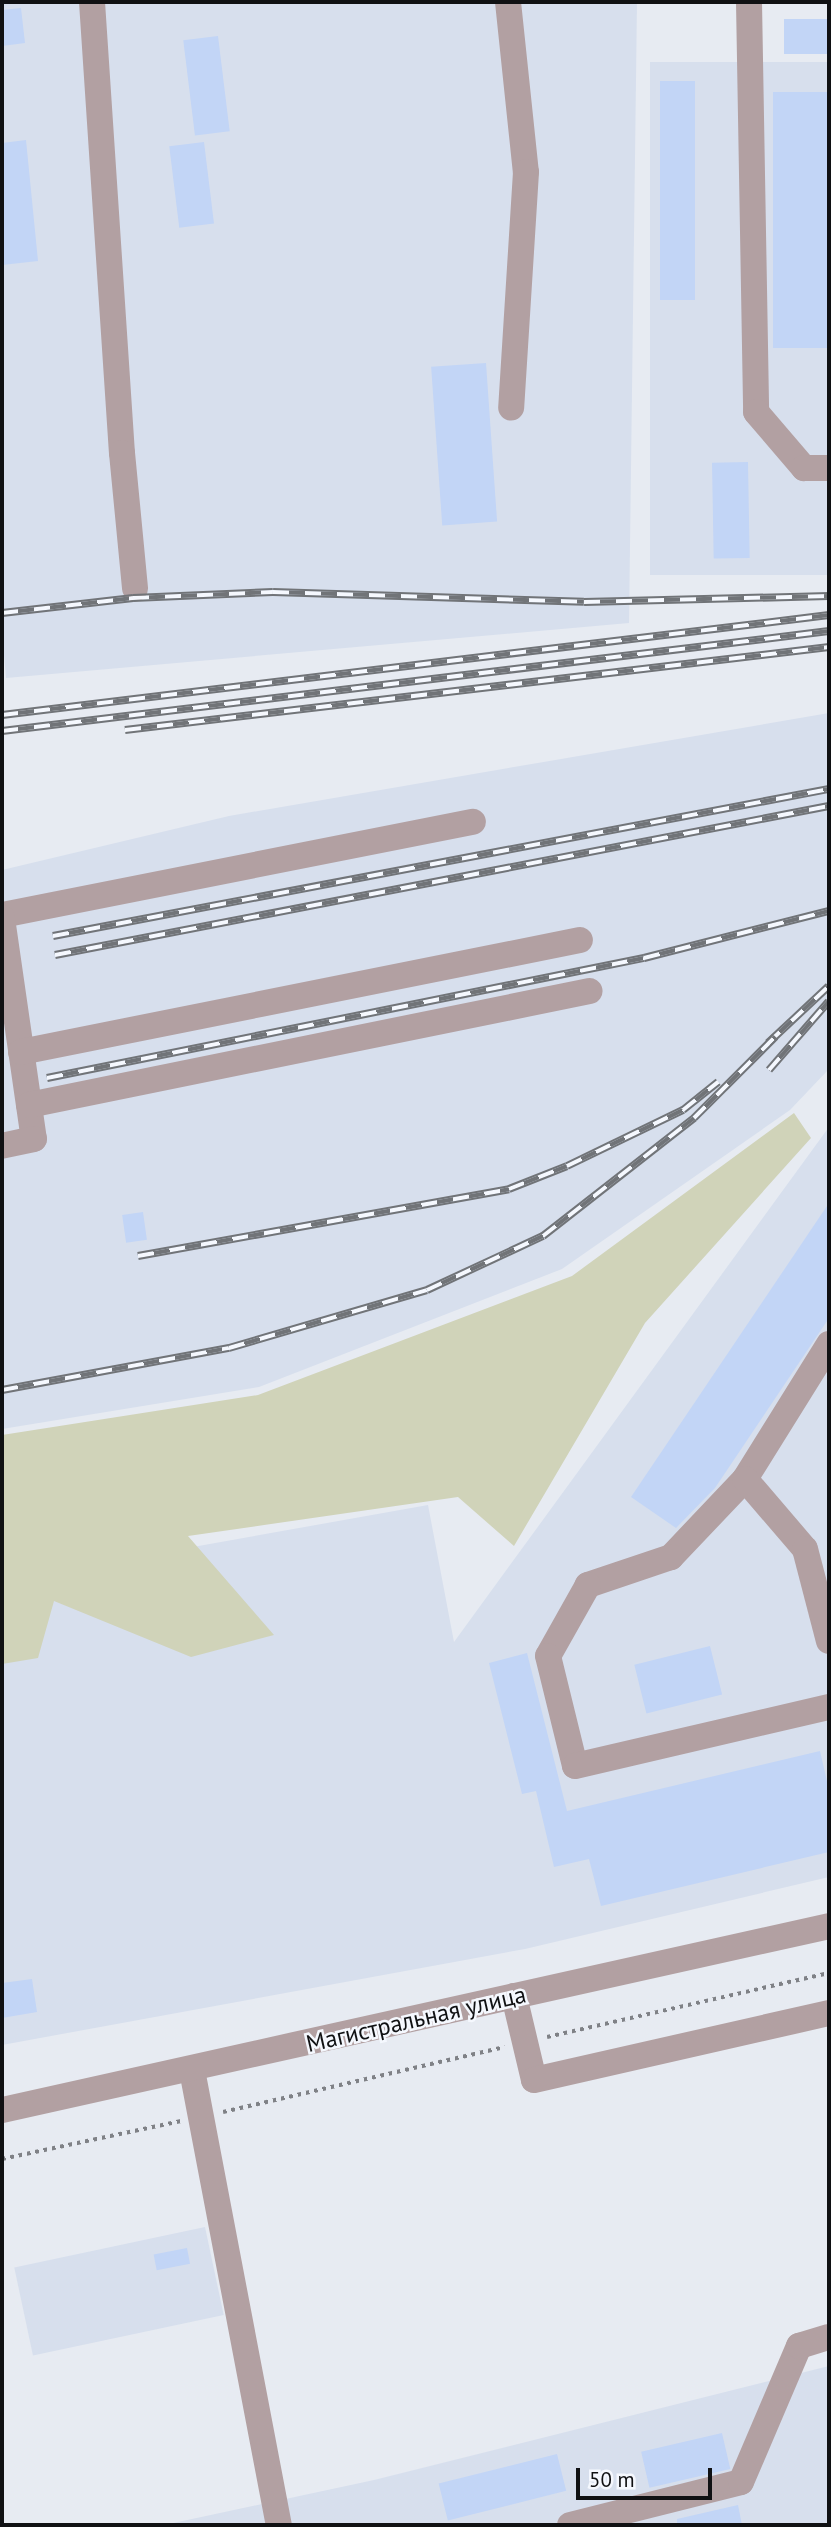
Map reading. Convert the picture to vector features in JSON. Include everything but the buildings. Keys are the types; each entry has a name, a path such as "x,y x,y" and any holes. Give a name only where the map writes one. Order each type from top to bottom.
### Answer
{"street":[{"path":"92,2 122,453 135,588"},
{"path":"508,2 526,172 511,408"},
{"path":"749,2 756,412 804,468 829,468"},
{"path":"2,1146 33,1139 2,916 473,822"},
{"path":"21,1052 580,940"},
{"path":"29,1105 590,991"},
{"path":"829,1344 745,1479 671,1557 588,1585 548,1656 575,1766 829,1707"},
{"path":"745,1479 805,1549 829,1641"},
{"name":"Магистральная улица","path":"2,2110 192,2070 829,1926"},
{"path":"514,1996 534,2080 829,2013"},
{"path":"192,2070 279,2525"},
{"path":"570,2525 741,2482 799,2346 829,2337"}],"path":[{"path":"2,2159 199,2117 829,1973"}],"shaded area":[{"path":"2,2 637,2 629,623 6,678 2,632"},
{"path":"650,62 829,62 829,575 650,575"},
{"path":"829,713 829,1069 790,1110 562,1269 259,1387 2,1429 2,870 229,816"},
{"path":"829,1127 829,1877 525,1949 2,2045 2,1581 428,1505 454,1642"},
{"path":"205,2227 224,2315 33,2356 14,2268"},
{"path":"829,2366 829,2525 164,2525 374,2480"}],"green space":[{"path":"794,1113 811,1138 645,1323 514,1546 458,1497 188,1536 274,1635 191,1657 54,1601 38,1658 2,1664 2,1435 258,1395 572,1276"}],"railway":[{"path":"2,613 133,598 273,592 584,602 829,596"},
{"path":"2,715 829,615"},
{"path":"2,731 829,631"},
{"path":"125,730 829,647"},
{"path":"53,936 829,789"},
{"path":"55,955 829,806"},
{"path":"47,1078 644,958 829,911"},
{"path":"768,1043 829,986"},
{"path":"769,1070 829,1001"},
{"path":"2,1390 229,1348 427,1290 543,1236 694,1118 775,1037"},
{"path":"138,1256 509,1189 567,1166 683,1110 718,1082"}]}
